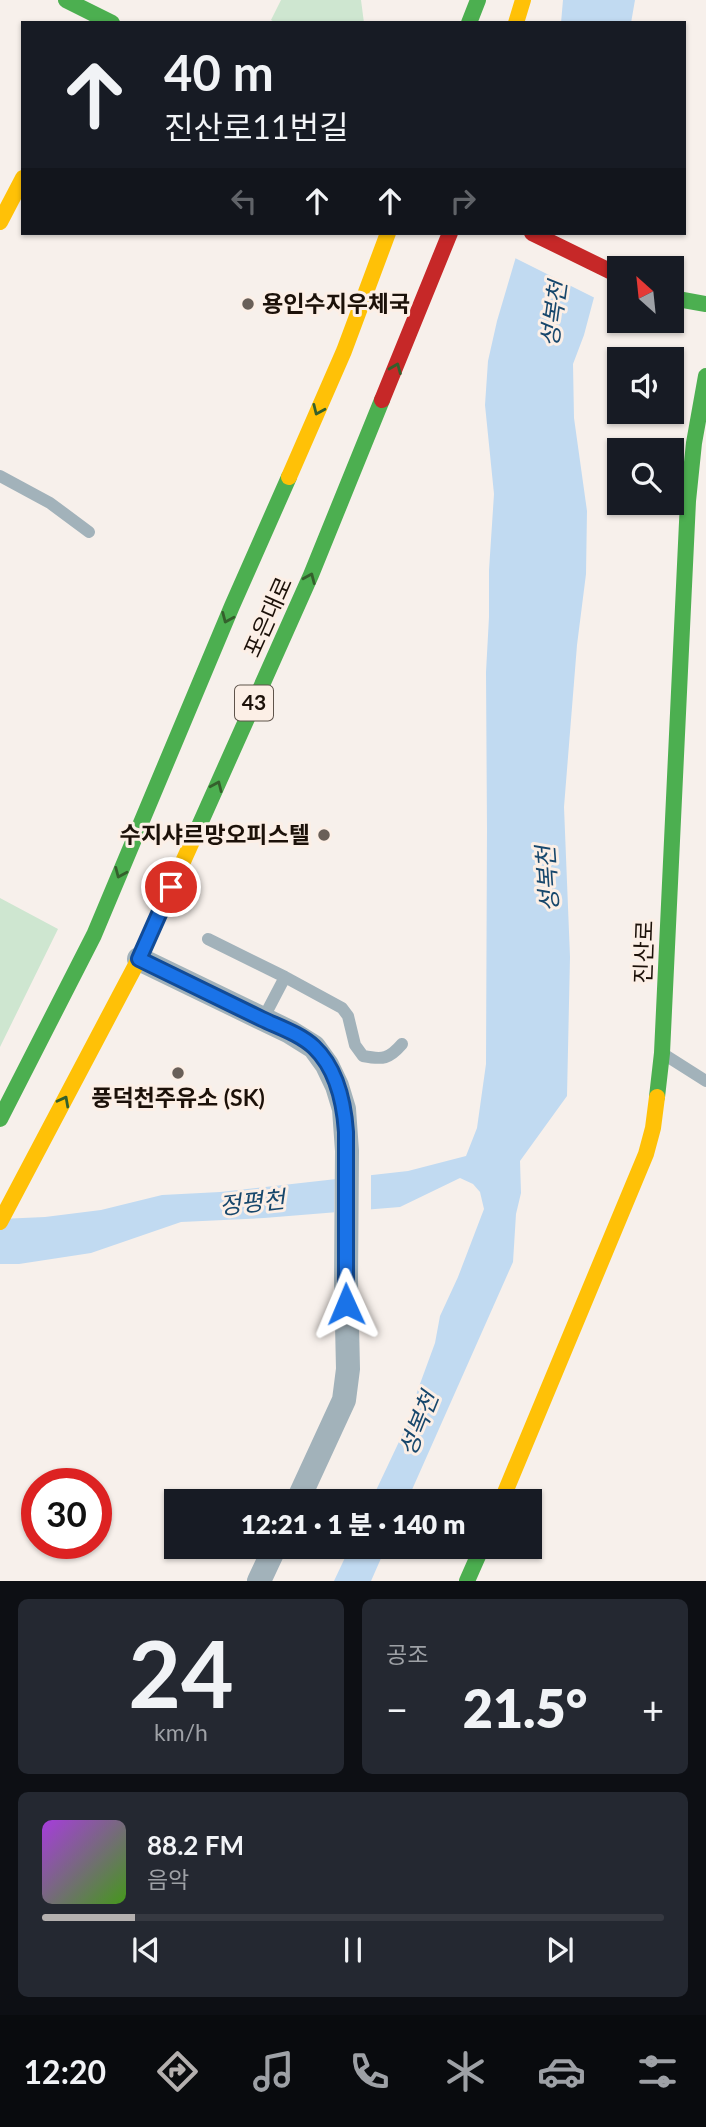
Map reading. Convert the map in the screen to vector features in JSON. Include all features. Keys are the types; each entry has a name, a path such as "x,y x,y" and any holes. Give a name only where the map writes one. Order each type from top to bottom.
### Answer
{"main road":[{"path":"66,0 106,21"},
{"path":"470,21 478,0"},
{"path":"517,21 523,0"},
{"path":"0,222 21,182"},
{"name":"포은대로","path":"0,1119 94,935 232,607 344,351 387,235"},
{"name":"포은대로","path":"0,1222 139,959 311,575 449,235"},
{"path":"536,235 607,270"},
{"path":"684,300 706,303"},
{"name":"진산로","path":"505,1489 646,1154 653,1128 662,1053 688,501 694,443 706,376"},
{"path":"467,1581 477,1559"}],"street":[{"path":"139,959 290,1032 314,1047 337,1086 344,1110 347,1151 348,1369 344,1400 303,1489"},
{"path":"260,1581 270,1559"}],"lane":[{"path":"0,476 50,503 89,532"},
{"path":"208,939 342,1008 348,1016 355,1045 363,1056 380,1059 393,1055 402,1044"},
{"path":"263,1019 285,977"},
{"path":"662,1053 706,1081"}],"green space":[{"path":"281,0 361,0 364,21 273,21"},
{"path":"0,898 58,929 0,1047"}],"water":[{"path":"563,0 635,0 631,21 561,21"},
{"path":"522,235 609,241 584,335 573,364 574,418 587,511 586,574 577,645 564,807 570,957 567,1096 520,1161 521,1193 516,1214 513,1262 412,1489 377,1489 414,1410 417,1392 435,1343 440,1316 484,1209 480,1192 473,1184 460,1178 400,1207 181,1222 91,1253 19,1264 0,1264 0,1219 101,1210 162,1195 220,1192 408,1171 466,1156 477,1128 486,1064 486,672 494,494 485,405 488,361"},
{"path":"344,1559 381,1559 371,1581 334,1581"}],"pier":[{"path":"519,235 612,235 597,299 513,257"},
{"path":"371,1171 371,1213 334,1216 335,1175"}],"traffic: fast":[{"path":"66,0 108,21"},
{"path":"470,21 478,0"},
{"path":"684,300 706,304"},
{"path":"657,1097 662,1053 688,501 694,443 706,376"},
{"path":"195,835 311,575 382,400"},
{"path":"0,1119 94,935 289,477"},
{"path":"467,1581 477,1559"}],"traffic: slow":[{"path":"517,21 523,0"},
{"path":"0,222 21,182"},
{"path":"289,477 344,351 387,235"},
{"path":"0,1222 139,959 195,835"},
{"path":"506,1489 646,1154 657,1097"}],"traffic: jam":[{"path":"382,400 449,235"},
{"path":"536,235 607,270"}],"place":[{"name":"용인수지우체국","path":"248,304"},
{"name":"수지샤르망오피스텔","path":"324,835"},
{"name":"풍덕천주유소 (SK)","path":"178,1073"}],"route":[{"path":"171,887 139,959 290,1032 314,1047 337,1086 344,1110 347,1151 346,1304"}],"water label":[{"name":"성복천","path":"554,314"},
{"name":"성복천","path":"548,879"},
{"name":"정평천","path":"252,1203"},
{"name":"성복천","path":"419,1424"}]}
